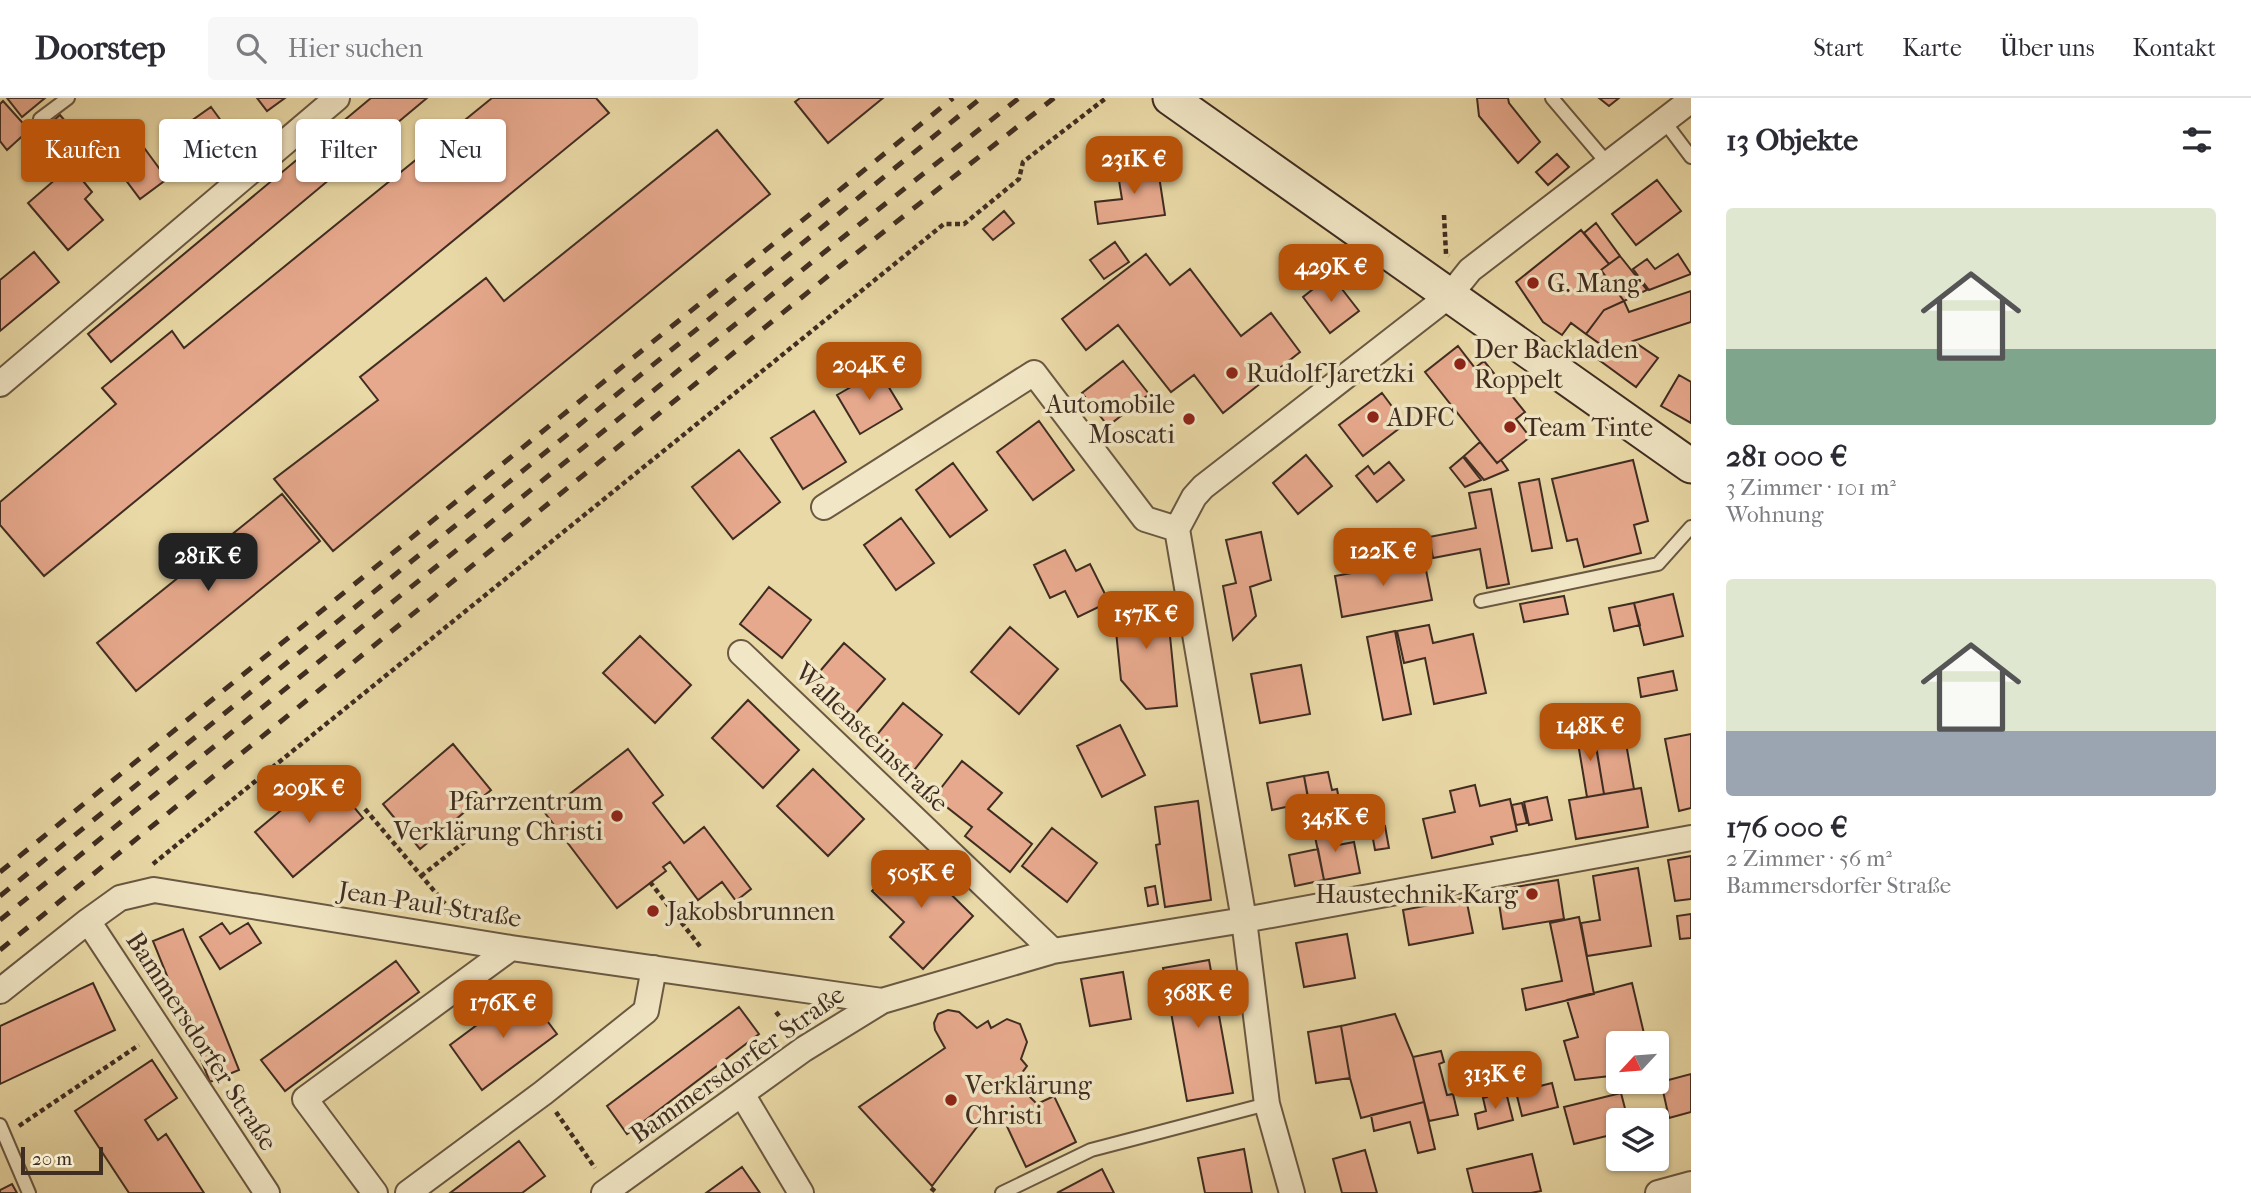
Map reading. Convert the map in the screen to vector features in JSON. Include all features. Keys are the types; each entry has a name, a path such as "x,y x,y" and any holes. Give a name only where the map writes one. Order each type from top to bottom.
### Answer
{"street":[{"path":"0,384 337,98"},
{"path":"1170,98 1387,250 1460,283 1494,329 1691,466"},
{"path":"1292,1193 1267,1104 1244,920 1177,529 1194,497 1203,487 1691,100"},
{"path":"824,507 1034,373 1145,519 1177,529"},
{"name":"Wallensteinstraße","path":"741,653 1054,951"},
{"name":"Bammersdorfer Straße","path":"604,1193 804,1049 882,1001 1054,951 1244,920 1691,838"},
{"name":"Jean-Paul-Straße","path":"0,991 120,898 154,890 511,948 882,1001"},
{"name":"Bammersdorfer Straße","path":"88,921 267,1193"},
{"path":"375,1193 305,1099 511,948"},
{"path":"408,1193 543,1093 646,1011 653,968"},
{"path":"743,1094 801,1193"},
{"path":"1658,1193 1691,1184"}],"lane":[{"path":"40,119 68,98"},
{"path":"1552,98 1608,164"},
{"path":"1664,121 1691,157"},
{"path":"1481,601 1658,564 1691,527"},
{"path":"1002,1193 1091,1150 1267,1104"},
{"path":"2,1130 30,1193"}],"path":[{"path":"120,898 146,870 944,224 964,224 1019,179 1023,162 1106,98"},
{"path":"1444,215 1446,254 1460,283"},
{"path":"365,809 478,942"},
{"path":"421,876 486,825 494,836"},
{"path":"650,883 724,977"},
{"path":"755,983 804,1049"},
{"path":"2,1130 160,1031"},
{"path":"543,1093 589,1160"},
{"path":"931,1188 937,1193"}],"building":[{"path":"7,98 45,98 22,117"},
{"path":"257,98 285,98 267,111"},
{"path":"371,98 427,98 401,120 346,119"},
{"path":"492,98 596,98 609,113 44,576 0,525 0,502 116,404 102,388 172,331 184,348 389,182 401,182 401,172 415,160 415,182 506,182 506,119 466,119"},
{"path":"800,98 883,98 828,143 795,102"},
{"path":"1477,98 1508,98 1509,103 1540,142 1518,163 1479,116"},
{"path":"1599,98 1619,98 1609,106"},
{"path":"3,101 21,121 21,137 7,150 0,141 0,104"},
{"path":"211,107 220,119 194,119"},
{"path":"717,130 770,194 333,551 274,479 378,400 360,377 486,278 504,301"},
{"path":"145,149 159,168 159,182 163,182 140,199 127,182 145,182"},
{"path":"1557,154 1569,167 1548,185 1536,172"},
{"path":"296,161 296,182 326,182 111,362 88,334 270,182 282,182 282,172"},
{"path":"1157,163 1165,215 1098,224 1095,202 1122,199 1117,168"},
{"path":"1657,180 1681,211 1636,245 1612,214"},
{"path":"52,182 84,182 92,192 85,199 103,220 68,250 28,203"},
{"path":"1004,211 1014,223 993,240 983,229"},
{"path":"1596,223 1620,256 1609,264 1584,233"},
{"path":"1581,230 1609,264 1601,270 1624,301 1604,310 1586,334 1571,323 1562,335 1543,322 1516,282"},
{"path":"1115,242 1129,262 1104,279 1090,260"},
{"path":"34,252 59,282 0,331 0,280"},
{"path":"1146,254 1170,285 1190,269 1241,336 1271,313 1300,352 1223,413 1194,375 1171,392 1118,325 1086,350 1062,319"},
{"path":"1678,254 1691,274 1649,290 1633,269 1647,259 1655,269"},
{"path":"1620,256 1647,290 1624,301 1601,270"},
{"path":"1331,275 1359,311 1330,333 1303,297"},
{"path":"1691,291 1691,322 1633,341 1658,358 1636,387 1599,360 1607,349 1586,334 1604,310 1624,301 1629,312"},
{"path":"1458,346 1475,368 1484,361 1525,412 1516,419 1530,437 1497,463 1425,372"},
{"path":"1123,361 1149,394 1108,426 1082,393"},
{"path":"879,371 902,409 860,434 837,395"},
{"path":"1679,375 1691,382 1691,423 1661,406"},
{"path":"1382,393 1405,424 1363,456 1339,425"},
{"path":"814,411 846,462 803,489 771,438"},
{"path":"1039,421 1074,470 1033,500 997,452"},
{"path":"1480,442 1497,463 1501,460 1508,470 1484,480 1464,456"},
{"path":"739,450 780,502 733,539 692,487"},
{"path":"1306,455 1332,486 1298,514 1273,483"},
{"path":"1463,457 1481,480 1465,487 1450,468"},
{"path":"1633,460 1648,521 1634,525 1641,553 1584,567 1577,539 1567,541 1552,479"},
{"path":"1389,462 1404,480 1377,502 1356,476 1368,466 1374,474"},
{"path":"953,463 987,510 950,537 916,490"},
{"path":"1539,479 1552,548 1532,551 1519,483"},
{"path":"1491,489 1509,584 1487,588 1480,549 1433,558 1429,537 1476,528 1469,493"},
{"path":"282,494 320,541 136,691 97,643"},
{"path":"901,518 934,563 896,590 864,545"},
{"path":"1261,532 1271,580 1250,587 1256,616 1233,640 1223,586 1236,583 1226,540"},
{"path":"1065,550 1076,571 1090,564 1109,602 1078,617 1065,591 1050,598 1034,565"},
{"path":"1424,560 1432,600 1342,617 1335,576"},
{"path":"769,587 811,620 782,658 740,624"},
{"path":"1673,594 1683,636 1644,645 1634,603"},
{"path":"1166,596 1177,706 1146,709 1121,680 1113,602"},
{"path":"1564,596 1568,614 1524,622 1520,604"},
{"path":"1634,603 1640,625 1614,631 1609,608"},
{"path":"1429,625 1433,643 1473,634 1486,693 1434,704 1425,658 1404,663 1397,631"},
{"path":"1010,627 1058,669 1019,714 971,672"},
{"path":"1395,631 1411,714 1383,720 1367,637"},
{"path":"640,636 691,685 655,723 603,673"},
{"path":"844,643 885,679 850,720 809,684"},
{"path":"1301,665 1310,714 1260,723 1251,674"},
{"path":"1673,671 1677,690 1641,697 1638,678"},
{"path":"748,700 799,750 763,788 712,738"},
{"path":"903,703 942,735 911,774 871,742"},
{"path":"1609,712 1612,728 1623,726 1634,789 1604,794 1591,715"},
{"path":"1120,725 1145,775 1102,797 1077,746"},
{"path":"1593,729 1604,794 1587,797 1576,731"},
{"path":"1691,734 1691,808 1679,811 1665,739"},
{"path":"453,744 491,790 420,849 383,804"},
{"path":"628,749 663,795 653,803 684,843 704,827 751,889 736,901 722,882 698,900 670,862 663,867 666,871 617,908 545,813"},
{"path":"962,761 1002,793 988,809 1032,844 1010,872 965,836 972,827 934,797"},
{"path":"813,769 864,819 828,856 777,806"},
{"path":"1328,772 1332,790 1337,789 1343,821 1313,827 1304,776"},
{"path":"326,773 363,818 293,877 255,832"},
{"path":"1304,776 1309,802 1272,810 1267,783"},
{"path":"1475,785 1480,806 1510,799 1517,831 1491,837 1493,844 1432,858 1423,819 1455,812 1450,791"},
{"path":"1641,788 1648,827 1576,839 1569,800"},
{"path":"1547,797 1552,820 1529,825 1524,802"},
{"path":"1198,801 1211,900 1165,907 1156,845 1160,844 1155,807"},
{"path":"1522,803 1527,823 1516,825 1512,805"},
{"path":"1334,822 1338,845 1354,842 1360,873 1324,880 1313,827"},
{"path":"1385,826 1389,848 1375,850 1371,828"},
{"path":"1052,828 1097,863 1067,902 1022,866"},
{"path":"1318,849 1324,880 1295,886 1289,855"},
{"path":"909,853 973,916 923,969 890,937 904,922 872,891"},
{"path":"1691,856 1691,899 1675,901 1668,860"},
{"path":"1638,868 1651,946 1587,956 1581,923 1600,920 1593,876"},
{"path":"1558,880 1564,919 1503,929 1497,890"},
{"path":"1155,886 1158,904 1148,906 1145,888"},
{"path":"1466,898 1473,933 1409,945 1403,910"},
{"path":"1691,914 1691,938 1680,939 1677,916"},
{"path":"1579,917 1594,994 1526,1010 1522,989 1562,981 1550,923"},
{"path":"222,923 230,934 248,923 261,943 220,969 200,937"},
{"path":"183,929 239,1070 210,1082 153,941"},
{"path":"1347,934 1355,978 1304,987 1296,943"},
{"path":"1209,960 1233,1093 1187,1101 1163,968"},
{"path":"396,961 419,992 285,1091 261,1060"},
{"path":"1123,972 1131,1019 1090,1026 1081,979"},
{"path":"93,983 115,1030 0,1084 0,1026"},
{"path":"1632,983 1643,1031 1606,1031 1606,1076 1575,1080 1564,1041 1578,1037 1567,1000"},
{"path":"524,990 557,1034 482,1090 450,1045"},
{"path":"739,1007 759,1034 627,1134 607,1106"},
{"name":"Verklärung Christi","path":"948,1010 959,1012 977,1028 988,1021 991,1028 1007,1019 1020,1024 1027,1042 1021,1059 1027,1066 1015,1082 1037,1104 1054,1096 1076,1142 1026,1167 1005,1122 990,1110 932,1186 859,1107 945,1048 934,1023 938,1014"},
{"path":"1395,1014 1413,1057 1424,1102 1361,1118 1350,1078 1341,1026"},
{"path":"1341,1026 1350,1078 1316,1083 1308,1032"},
{"path":"1441,1051 1444,1062 1439,1064 1447,1095 1453,1094 1458,1115 1429,1121 1413,1057"},
{"path":"152,1060 177,1098 145,1120 158,1140 166,1134 204,1193 129,1193 75,1111"},
{"path":"1691,1074 1691,1112 1669,1118 1669,1108 1664,1094 1670,1094 1670,1080"},
{"path":"1552,1083 1558,1107 1522,1116 1516,1092"},
{"path":"1506,1092 1513,1120 1478,1129 1475,1114 1486,1111 1483,1098"},
{"path":"1621,1094 1625,1108 1606,1108 1606,1136 1574,1144 1564,1107"},
{"path":"1424,1102 1435,1149 1418,1153 1410,1122 1374,1131 1371,1115"},
{"path":"519,1141 545,1176 522,1193 450,1193"},
{"path":"1244,1149 1252,1193 1205,1193 1198,1158"},
{"path":"1365,1150 1377,1193 1342,1193 1333,1159"},
{"path":"1532,1154 1541,1191 1473,1193 1467,1169"},
{"path":"742,1167 760,1193 706,1193"},
{"path":"1102,1169 1114,1193 1057,1193"},
{"path":"12,1184 17,1193 0,1193 0,1190"}],"railway":[{"path":"0,872 953,98"},
{"path":"0,896 981,98"},
{"path":"0,920 827,250 1019,98"},
{"path":"0,950 839,267 1054,98"}],"place":[{"name":"G. Mang","path":"1533,283"},
{"name":"Der Backladen Roppelt","path":"1460,364"},
{"name":"Rudolf Jaretzki","path":"1232,373"},
{"name":"ADFC","path":"1373,417"},
{"name":"Automobile Moscati","path":"1189,419"},
{"name":"Team Tinte","path":"1510,427"},
{"name":"Pfarrzentrum Verklärung Christi","path":"617,816"},
{"name":"Haustechnik Karg","path":"1532,894"},
{"name":"Jakobsbrunnen","path":"653,911"},
{"name":"Verklärung Christi","path":"951,1100"}]}
